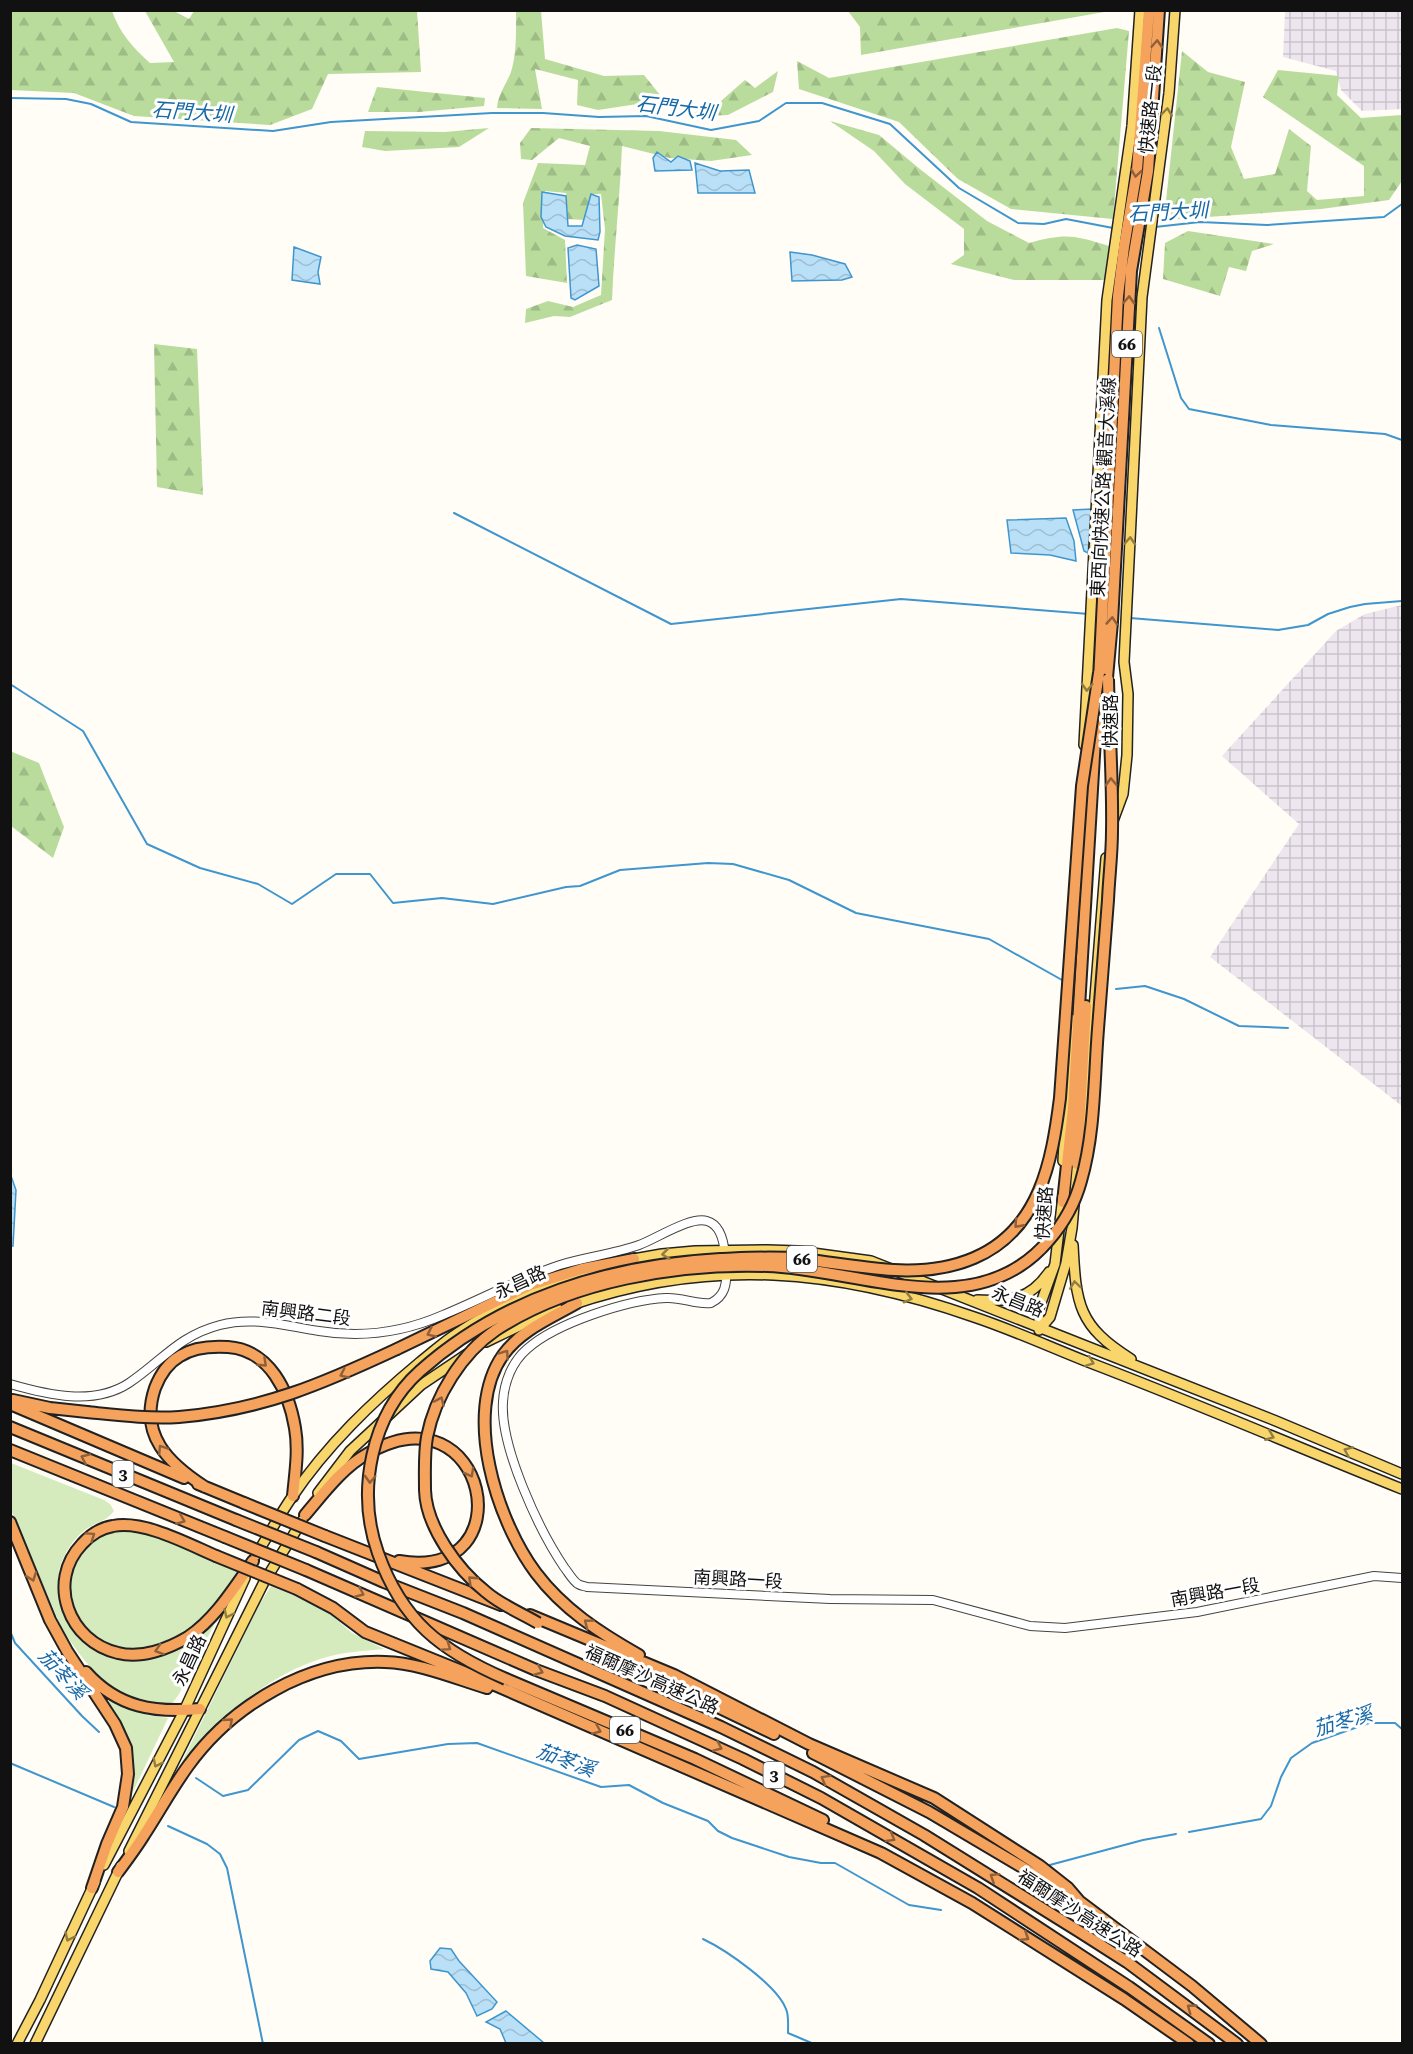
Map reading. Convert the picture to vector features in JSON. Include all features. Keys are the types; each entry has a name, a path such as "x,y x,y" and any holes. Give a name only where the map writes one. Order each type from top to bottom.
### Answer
{"highway":[{"name":"東西向快速公路 觀音大溪線","path":"1104,676 1118,296 1138,160 1149,10"},
{"name":"東西向快速公路 觀音大溪線","path":"1104,676 1131,271 1149,161 1159,10"},
{"path":"1063,1202 1084,971 1104,676"},
{"name":"66","path":"1080,1902 967,1834 871,1782 728,1710 538,1623 488,1594 465,1573 448,1551 435,1525 426,1498 427,1438 434,1413 445,1389 459,1366 479,1344 495,1331 530,1312 586,1288 637,1277 734,1266 801,1269 911,1287 965,1287 1016,1269 1048,1242 1065,1219 1076,1197 1088,1153 1112,833 1104,676"},
{"name":"66","path":"881,1853 824,1820 744,1782 477,1666 420,1627 398,1598 374,1544 369,1519 370,1467 374,1446 391,1406 406,1384 459,1340 491,1321 558,1289 636,1268 734,1258 799,1259 903,1271 936,1269 974,1258 993,1248 1012,1231 1029,1212 1040,1190 1054,1146 1060,1098 1082,786 1104,676"},
{"path":"1077,1164 1084,971"},
{"path":"10,1399 50,1408 176,1417 220,1412 258,1404 302,1391 547,1279 634,1258"},
{"path":"577,1303 526,1331 502,1356 487,1393 486,1447 492,1474 502,1508 537,1574 572,1611 607,1638 809,1744 934,1798 1040,1866 1068,1888 1080,1902 1192,1986 1262,2043"},
{"path":"205,1487 184,1473 168,1458 157,1443 152,1426 150,1403 162,1372 180,1356 204,1347 234,1347 255,1355 266,1364 284,1389 296,1430 296,1471 292,1496"},
{"path":"10,1404 244,1503 674,1675"},
{"name":"福爾摩沙高速公路","path":"10,1427 463,1613 721,1727 813,1772 924,1834 1080,1932 1127,1962 1238,2043"},
{"path":"305,1515 349,1468 365,1455 388,1443 403,1439 428,1440 450,1450 462,1460 471,1471 476,1484 478,1501 477,1519 462,1547 438,1562 423,1563 391,1560 367,1552"},
{"name":"福爾摩沙高速公路","path":"10,1450 306,1570 536,1670 605,1696 743,1759 821,1798 978,1888 1129,1987 1209,2043"},
{"path":"10,1522 46,1609 67,1651 115,1725 122,1738 128,1761 127,1791 123,1807 92,1888"},
{"path":"253,1561 224,1601 190,1636 149,1653 120,1654 94,1643 74,1623 64,1595 68,1564 76,1550 88,1537 102,1529 124,1525 141,1527 216,1556 297,1589 333,1608 364,1632 481,1679 881,1853 931,1879 982,1910 1124,1999 1189,2043"},
{"path":"67,1651 93,1679 134,1705 150,1709 184,1711 200,1709"},
{"path":"118,1872 189,1764 212,1737 235,1716 278,1687 332,1668 356,1663 386,1662 430,1671 524,1699"}],"main road":[{"name":"快速路一段","path":"1120,210 1132,126 1140,10"},
{"name":"快速路一段","path":"1154,212 1169,93 1175,10"},
{"name":"快速路","path":"1058,1251 1063,1202 1063,1147 1084,788 1084,747 1107,300 1120,210"},
{"name":"快速路","path":"1072,1228 1077,1164 1088,1093 1105,869 1110,830 1124,789 1128,694 1124,662 1142,297 1154,212"},
{"path":"1088,1093 1103,1065"},
{"path":"1035,1341 1040,1327 1050,1317 1059,1290 1072,1228"},
{"path":"1072,1228 1074,1284 1078,1302 1086,1318 1106,1342 1152,1373"},
{"name":"永昌路","path":"17,2043 40,2000 92,1888 184,1711 253,1561 292,1496 362,1412 455,1334 488,1315 560,1282 634,1258 695,1251 798,1251 871,1261 1276,1421 1402,1474"},
{"path":"1040,1327 1038,1311 1052,1275 1058,1251"},
{"path":"968,1299 1002,1301 1024,1296 1048,1274 1058,1251"},
{"name":"永昌路","path":"35,2043 264,1582 323,1486 350,1451 421,1385 489,1340 542,1315 639,1286 726,1274 798,1275 871,1287 956,1311 1035,1341 1147,1384 1402,1489"}],"street":[{"name":"快速路","path":"1073,850 1084,747"},
{"name":"南興路二段","path":"10,1384 71,1396 109,1393 130,1383 170,1349 193,1335 235,1322 266,1322 343,1334 371,1334 407,1328 440,1317 541,1272 579,1260 631,1248 694,1222 709,1222 715,1226 724,1242 725,1251"},
{"name":"南興路一段","path":"725,1251 724,1289 721,1296 711,1303 667,1298 631,1303 563,1326 538,1340 517,1359 510,1372 505,1389 504,1421 518,1471 543,1531 556,1555 577,1584 587,1587 830,1599 933,1600 1030,1626 1065,1628 1197,1612 1374,1576 1402,1578"}],"shaded area":[{"path":"1285,11 1402,11 1402,109 1362,111 1341,90 1336,71 1283,57"},
{"path":"1402,605 1402,1106 1210,957 1299,824 1222,756 1336,631 1365,614"}],"green space":[{"path":"516,10 541,11 545,59 604,76 644,75 664,100 598,110 577,105 578,80 535,69 542,109 497,108 513,65"},
{"path":"11,11 112,11 127,39 150,63 174,62 145,11 174,11 189,19 194,11 417,11 421,72 328,74 312,109 270,125 134,116 74,93 11,90"},
{"path":"848,11 1110,11 861,55 860,27"},
{"path":"1117,28 1129,31 1113,219 1011,209 958,179 899,122 799,89 797,61 829,78"},
{"path":"1182,51 1208,72 1245,82 1231,147 1244,179 1275,174 1289,129 1311,146 1307,191 1317,200 1364,196 1364,166 1263,97 1278,70 1339,76 1337,95 1361,118 1402,115 1402,181 1389,200 1321,209 1164,220"},
{"path":"778,71 773,92 728,115 692,117 694,113 721,101 745,80 755,88"},
{"path":"377,87 485,98 484,106 419,112 368,112"},
{"path":"830,121 879,135 987,221 1029,243 1069,237 1087,239 1109,246 1107,280 1014,280 951,264 964,255 964,229 905,184 874,151"},
{"path":"489,128 459,147 385,151 362,147 365,131 445,132"},
{"path":"531,128 659,131 736,140 752,155 711,161 670,158 622,146 612,300 570,317 554,316 525,323 526,309 548,301 573,307 601,295 605,229 601,194 594,194 584,220 568,219 566,193 545,191 543,228 565,240 567,283 526,276 523,203 538,163 585,165 590,146 559,138 532,160 521,159 520,143"},
{"path":"1188,231 1274,244 1252,251 1246,271 1229,267 1220,296 1163,279 1165,243"},
{"path":"154,344 197,349 203,495 157,487"},
{"path":"10,751 39,763 64,827 53,858 11,826"},
{"path":"11,1463 104,1500 114,1511 78,1536 67,1551 60,1567 58,1592 60,1604 69,1626 80,1639 93,1649 108,1656 142,1660 175,1651 190,1642 212,1623 214,1625 181,1691 173,1702 163,1705 122,1694 99,1676 79,1654 62,1629 11,1510"},
{"path":"118,1530 164,1540 237,1571 213,1607 195,1625 184,1632 147,1646 133,1648 108,1644 88,1632 76,1615 69,1595 69,1585 73,1565 81,1552 98,1538"},
{"path":"271,1586 323,1608 352,1633 384,1649 352,1652 320,1659 279,1677 260,1689 226,1717 180,1766 259,1605"},
{"path":"110,1700 147,1715 168,1718 130,1798 132,1784 121,1725 107,1703"}],"water":[{"path":"657,152 671,162 678,156 690,161 692,170 655,171 653,158"},
{"path":"695,163 720,171 749,170 755,193 698,193"},
{"path":"542,192 566,196 568,226 582,226 591,194 599,197 600,232 598,240 565,236 546,227 541,217"},
{"path":"577,245 596,249 599,286 575,300 571,298 568,248"},
{"path":"294,247 321,257 318,272 320,284 292,280"},
{"path":"790,252 845,264 852,277 842,280 792,281"},
{"path":"1092,509 1088,553 1084,551 1073,510"},
{"path":"1066,518 1074,541 1076,561 1050,555 1011,553 1007,520"},
{"path":"11,1176 16,1190 13,1246 10,1246"},
{"path":"440,1948 451,1949 459,1961 497,2002 492,2009 477,2016 466,1993 448,1972 431,1969 430,1961"},
{"path":"506,2011 544,2043 506,2043 500,2029 486,2022"}],"waterway":[{"name":"石門大圳","path":"10,98 66,99 91,104 131,122 273,131 331,122 492,113 543,113 599,117 646,116 711,130 759,121 786,103 822,103 890,124 959,188 1018,223 1044,224 1066,219 1113,228"},
{"name":"石門大圳","path":"1155,227 1200,222 1267,225 1384,217 1402,204"},
{"path":"1159,328 1181,398 1189,409 1271,425 1385,434 1402,440"},
{"path":"454,513 671,624 901,599 1089,614"},
{"path":"1130,618 1278,630 1308,625 1328,614 1350,607 1402,601"},
{"path":"10,684 83,731 147,844 200,868 258,884 292,904 336,874 370,874 393,903 442,898 493,904 566,887 580,886 620,870 708,863 733,864 789,880 856,913 989,939 1062,980"},
{"path":"1116,989 1145,986 1184,999 1239,1026 1288,1028"},
{"name":"茄苳溪","path":"10,1631 15,1643 99,1732"},
{"name":"茄苳溪","path":"1189,1832 1261,1819 1271,1806 1281,1777 1291,1758 1312,1743 1369,1723 1395,1723 1402,1729"},
{"name":"茄苳溪","path":"196,1778 223,1796 248,1790 299,1740 318,1731 341,1741 359,1759 448,1744 477,1743 601,1787 629,1785 663,1803 708,1821 718,1831 732,1838 789,1857 821,1863 835,1863 909,1905 941,1910"},
{"path":"10,1763 114,1807"},
{"path":"168,1826 207,1844 220,1854 227,1868 263,2044"},
{"name":"茄苳溪","path":"1046,1866 1143,1840 1176,1834"},
{"path":"703,1939 724,1951 762,1979 786,2009 788,2033 814,2044"}]}
